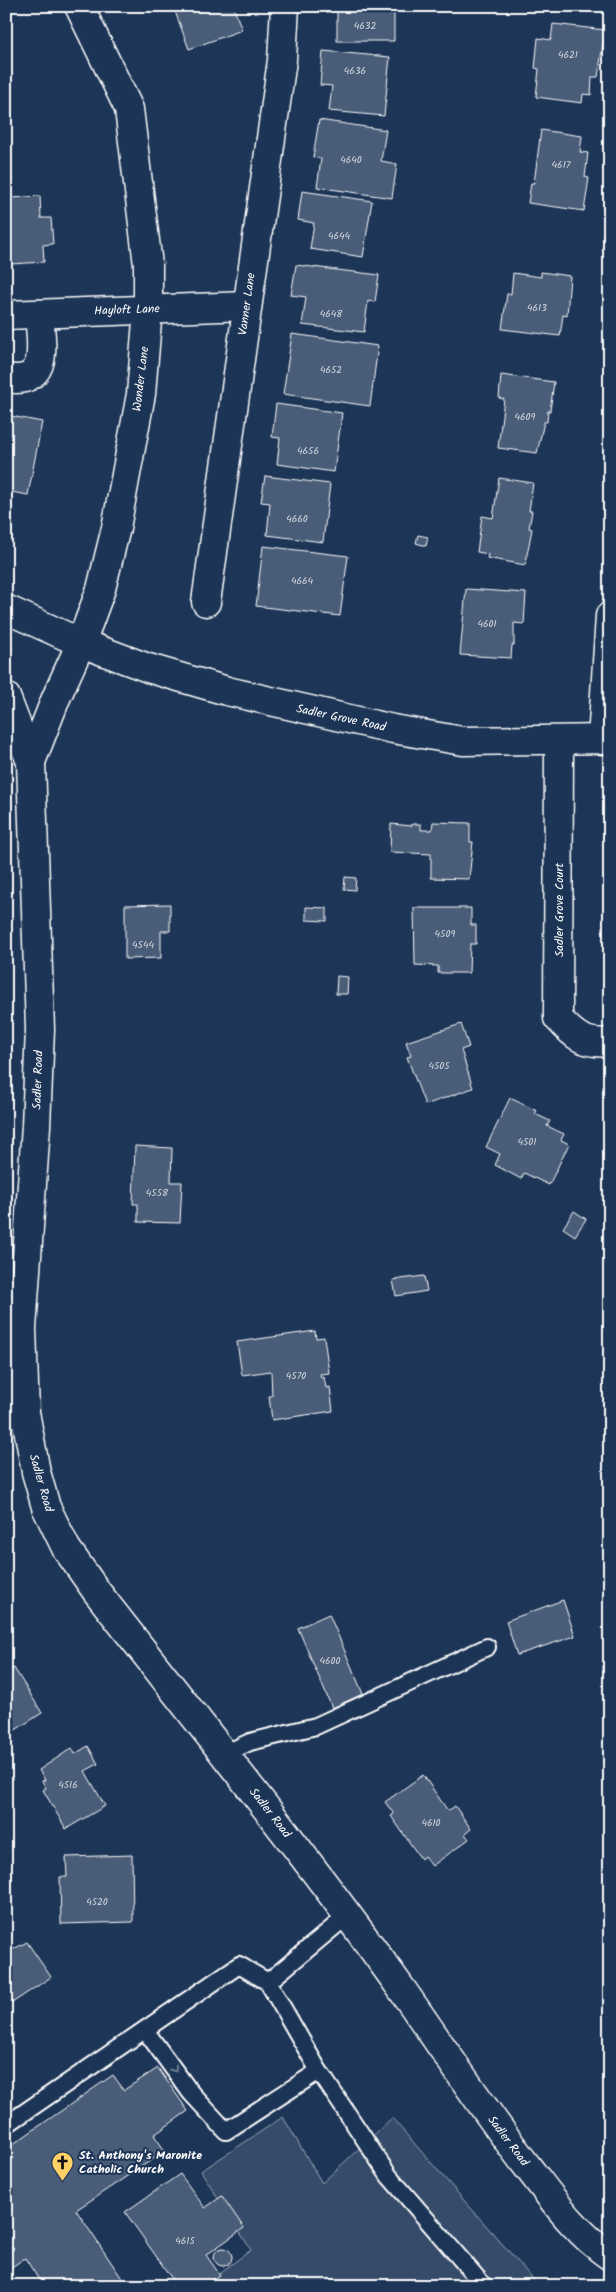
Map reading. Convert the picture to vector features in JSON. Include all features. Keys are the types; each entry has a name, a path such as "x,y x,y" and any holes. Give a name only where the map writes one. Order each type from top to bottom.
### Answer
{"street":[{"name":"Wonder Lane","path":"79,6 130,109 148,265 148,309 141,394 116,528 101,589 81,643"},
{"name":"Vanner Lane","path":"206,602 282,60 285,6"},
{"name":"Hayloft Lane","path":"6,315 247,306"},
{"path":"6,378 28,379 37,368 42,354 39,314"},
{"path":"6,610 81,643"},
{"path":"606,740 610,616"},
{"name":"Sadler Grove Road","path":"81,643 148,668 227,691 393,729 463,741 606,740"},
{"name":"Sadler Road","path":"81,643 56,698 31,762 40,1029 36,1126 14,1330 36,1472 46,1507 66,1548 96,1592 308,1861 348,1915 482,2108 565,2216 610,2256"},
{"path":"6,698 31,762"},
{"name":"Sadler Grove Court","path":"559,741 558,1018 572,1034 594,1044 610,1042"}],"lane":[{"path":"224,1754 250,1742 316,1726 488,1647"},
{"path":"268,1982 348,1915"},
{"path":"6,2125 239,1965 268,1982 319,2071 389,2176 484,2286"},
{"path":"145,2030 191,2093 226,2131 319,2071"}],"shaded area":[{"path":"283,2117 322,2183 392,2118 539,2286 202,2286 251,2250 201,2171"}],"building":[{"path":"173,6 233,6 242,30 189,49"},
{"path":"328,6 394,6 394,41 337,41 337,11 328,11"},
{"path":"553,24 605,30 598,77 592,77 591,95 583,94 582,103 536,97 539,69 535,68 538,38 551,40"},
{"path":"323,51 390,57 384,116 329,111 332,86 320,85"},
{"path":"319,120 386,130 381,161 397,164 392,198 317,187 321,159 313,157"},
{"path":"541,130 582,136 580,152 588,153 585,177 589,178 584,211 528,203 531,183 534,183"},
{"path":"302,191 372,201 363,257 310,249 314,223 298,220"},
{"path":"40,196 41,218 51,218 53,244 43,245 44,262 11,264 11,261 6,261 6,202 11,201 11,198"},
{"path":"296,265 379,275 375,302 368,301 364,332 302,325 306,297 291,295"},
{"path":"541,272 570,276 567,316 563,315 560,336 502,329 507,294 511,294 513,273 541,277"},
{"path":"292,334 378,346 370,406 283,394"},
{"path":"501,375 554,382 550,411 548,411 547,422 544,422 537,453 498,448 504,399 499,398"},
{"path":"276,404 342,413 334,472 277,464 280,438 272,437"},
{"path":"6,415 42,422 28,495 6,491"},
{"path":"265,476 330,484 323,542 267,535 270,503 261,502"},
{"path":"499,478 533,483 529,511 532,511 529,528 532,529 525,565 487,558 488,554 477,552 482,516 493,518"},
{"path":"418,535 428,537 426,546 416,543"},
{"path":"263,546 348,556 340,616 256,606"},
{"path":"466,589 526,593 524,624 514,623 514,645 512,645 511,658 460,655"},
{"path":"433,822 470,823 470,842 473,842 469,879 431,878 431,854 390,852 391,824 412,826 412,824 421,824 421,830 432,830"},
{"path":"345,877 356,878 355,890 344,889"},
{"path":"170,904 170,931 161,931 161,958 125,959 125,905"},
{"path":"306,907 327,908 327,921 306,920"},
{"path":"414,908 471,908 471,925 476,925 476,944 470,944 469,973 438,973 438,966 415,965"},
{"path":"337,976 348,977 347,994 336,994"},
{"path":"461,1024 469,1047 461,1050 473,1088 425,1105 407,1057 411,1056 406,1042"},
{"path":"510,1098 537,1111 535,1114 550,1121 547,1126 564,1134 561,1140 569,1144 549,1185 524,1173 521,1179 495,1165 500,1154 486,1147"},
{"path":"135,1146 172,1148 171,1182 182,1182 180,1223 138,1222 138,1204 133,1204"},
{"path":"574,1211 586,1219 575,1236 563,1228"},
{"path":"424,1276 427,1291 396,1296 393,1280"},
{"path":"315,1331 316,1338 324,1337 329,1373 320,1374 321,1378 324,1377 326,1388 330,1387 333,1411 272,1420 269,1396 272,1396 271,1371 242,1375 237,1342"},
{"path":"563,1600 575,1636 517,1655 506,1621"},
{"path":"329,1614 363,1694 332,1708 298,1628"},
{"path":"14,1668 42,1713 6,1736 6,1672"},
{"path":"88,1746 98,1764 85,1771 105,1806 66,1829 43,1790 46,1788 42,1781 45,1780 39,1770 72,1748 75,1754"},
{"path":"423,1775 448,1811 455,1806 471,1829 465,1834 469,1839 432,1866 424,1856 421,1859 391,1816 394,1814 385,1802"},
{"path":"132,1855 133,1922 61,1924 60,1877 67,1877 66,1857"},
{"path":"27,1942 51,1977 6,2007 6,1953"},
{"name":"St. Anthony's Maronite Catholic Church","path":"158,2068 188,2111 154,2135 165,2151 76,2210 127,2286 43,2286 25,2258 6,2271 6,2255 14,2249 6,2243 6,2149 113,2075 124,2090"},
{"path":"180,2174 205,2208 222,2196 244,2228 206,2255 220,2275 205,2286 177,2286 125,2212"},
{"path":"223,2248 229,2251 232,2257 229,2263 223,2266 217,2263 214,2257 217,2251"}],"place":[{"name":"St. Anthony's Maronite Catholic Church","path":"63,2181"}]}
